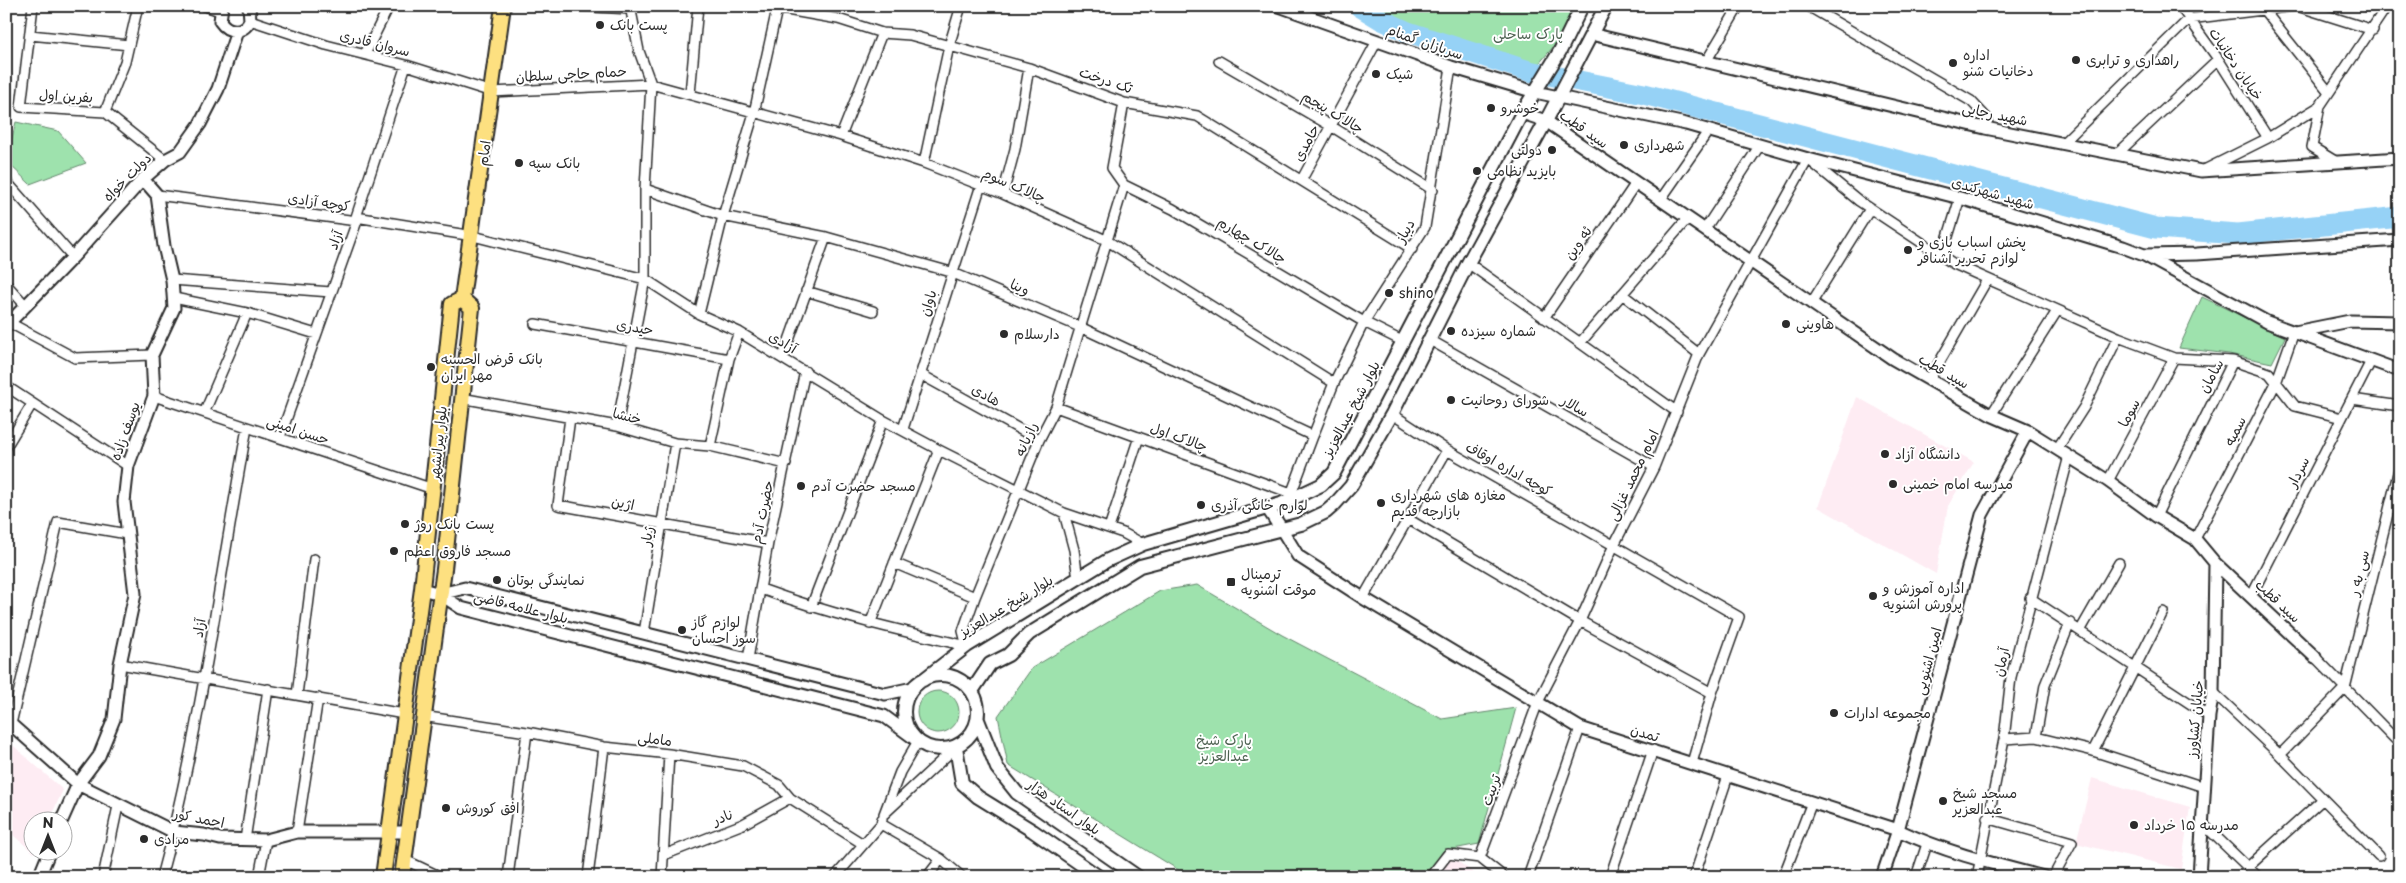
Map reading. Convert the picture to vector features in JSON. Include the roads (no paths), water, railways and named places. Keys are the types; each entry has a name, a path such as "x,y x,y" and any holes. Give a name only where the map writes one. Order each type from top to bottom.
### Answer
{"main road":[{"name":"امام","path":"462,299 473,236 503,6"},
{"name":"بلوار شیخ عبدالعزیز","path":"918,684 968,646 1108,560 1143,544 1267,507 1321,485 1334,473 1522,113 1560,51 1582,6"},
{"path":"972,692 990,664 1008,655 1029,634 1140,566 1250,536 1282,530 1318,516 1334,505 1351,486 1392,414 1468,263 1546,121 1568,75 1606,6"},
{"name":"بلوار پیرانشهر","path":"383,877 422,589 452,304 462,299 472,308 440,594 406,832 402,877"},
{"path":"1267,507 1282,530"},
{"path":"939,676 955,678 964,683 972,692 976,701 978,720 970,736 956,747 935,749 918,741 910,733 905,722 904,710 907,698 918,684 939,676"},
{"name":"بلوار استاد هژار","path":"978,720 990,755 1008,783 1017,793 1131,874"},
{"path":"956,747 962,783 978,797 1033,831 1099,877"},
{"path":"1079,863 1092,845"}],"street":[{"name":"بفرین اول","path":"33,6 21,107 104,112 165,160"},
{"path":"104,112 125,62 138,6"},
{"path":"205,6 221,8 220,21 227,29 237,31 245,28 250,20 249,7"},
{"path":"365,54 389,6"},
{"path":"574,6 630,8 639,51 651,84 645,189 645,279 617,426"},
{"path":"690,94 698,6"},
{"name":"تک درخت","path":"766,6 777,9 813,10 824,18 838,19 882,33 910,34 1029,68 1124,103 1197,116 1302,179 1412,249"},
{"path":"924,164 949,46 961,6"},
{"name":"سربازان گمنام","path":"1279,6 1452,67 1561,92"},
{"path":"1707,60 1740,6"},
{"path":"1808,6 1971,101 1988,119 1985,128"},
{"name":"خیابان دخانیات","path":"2180,6 2218,59 2268,138"},
{"path":"2062,144 2189,19 2296,6 2373,30"},
{"path":"2335,161 2312,147 2320,106 2373,30 2387,6"},
{"path":"699,314 723,216 754,113 777,9"},
{"path":"2263,9 2329,92"},
{"name":"سروان قادری","path":"250,20 326,45 406,65 492,92"},
{"name":"دولت خواه","path":"8,325 73,257 143,179 165,160 180,152 200,124 218,89 237,31"},
{"path":"841,136 882,33"},
{"name":"شهید رجایی","path":"1591,34 1707,60 1985,128 2201,171 2400,158"},
{"path":"30,35 129,45"},
{"name":"حامدی","path":"1302,179 1377,41"},
{"path":"2117,154 2218,59"},
{"name":"چالاک پنجم","path":"1218,61 1331,126 1433,190"},
{"name":"آزاد","path":"280,437 357,219 406,65"},
{"name":"دیباز","path":"1334,383 1364,322 1425,227 1433,190 1452,67"},
{"path":"1003,194 1015,148 1029,68"},
{"name":"حمام حاجی سلطان","path":"492,92 651,84"},
{"name":"چالاک سوم","path":"651,84 841,136 924,164 1003,194 1106,240 1334,383"},
{"name":"شهید شهرکندی","path":"1561,92 1709,130 1808,160 1960,198 2123,247 2144,255 2267,322 2400,371"},
{"path":"1124,103 1112,168 1124,185"},
{"path":"2201,171 2268,138 2320,106"},
{"name":"سید قطب","path":"1522,113 1546,121 1753,261 1893,359 1992,415 2028,431 2057,448 2108,481 2156,516 2194,539 2215,563 2315,657"},
{"path":"1661,199 1709,130"},
{"path":"1705,229 1760,145"},
{"path":"1808,160 1870,209 1954,264 2057,311 2174,358 2233,361"},
{"name":"امام محمد غزالی","path":"1538,702 1580,622 1614,544 1654,467 1699,354 1753,261 1808,160"},
{"path":"143,179 157,195"},
{"path":"6,181 73,257"},
{"name":"ئه وین","path":"1544,318 1636,183"},
{"name":"باوان","path":"903,429 951,272 981,185"},
{"name":"رازیانه","path":"968,646 964,631 975,597 1039,440 1056,407 1124,185"},
{"name":"چالاک چهارم","path":"1124,185 1173,209 1364,322"},
{"name":"وینا","path":"645,189 723,216 826,237 951,272 1080,327 1313,436"},
{"name":"کوچه آزادی","path":"157,195 357,219 473,236"},
{"name":"یوسف زاده","path":"66,810 78,784 99,756 114,719 120,664 135,594 124,502 128,466 154,396 152,355 174,308 172,280 164,246 157,195"},
{"path":"1942,256 1960,198"},
{"path":"1812,302 1870,209"},
{"path":"1580,343 1688,218"},
{"name":"آزادی","path":"473,236 645,279 699,314 739,332 883,420 903,429 939,450 1064,513 1109,528 1143,544"},
{"path":"783,358 826,237"},
{"path":"2144,255 2197,254 2400,240"},
{"path":"1468,263 1677,412"},
{"path":"172,280 331,292"},
{"path":"1929,380 1988,280"},
{"path":"6,284 26,306"},
{"path":"806,291 873,311"},
{"path":"1622,294 1699,354"},
{"path":"174,298 247,313 316,334"},
{"path":"1992,415 2057,311"},
{"path":"205,411 247,313"},
{"path":"2294,332 2350,321 2400,322"},
{"path":"1364,322 1404,342"},
{"name":"حیدری","path":"536,324 728,359"},
{"path":"8,325 75,358 152,355"},
{"path":"710,446 728,359 739,332"},
{"name":"سمیه","path":"2194,539 2276,382 2294,332"},
{"path":"2057,448 2084,407 2118,337"},
{"name":"سالار","path":"1430,340 1654,467"},
{"name":"سوما","path":"2108,481 2174,358"},
{"name":"سامان","path":"2156,516 2233,361 2269,373 2294,406 2342,418"},
{"name":"سردار","path":"2251,596 2371,361"},
{"name":"حضرت آدم","path":"748,659 768,543 805,371"},
{"name":"هادی","path":"920,374 1039,440"},
{"path":"1289,497 1334,383"},
{"path":"6,386 128,466"},
{"name":"حسن امینی","path":"154,396 205,411 247,428 280,437 433,490"},
{"name":"خنشا","path":"461,398 617,426 674,443 710,446 786,464"},
{"path":"2352,399 2400,406"},
{"path":"6,447 32,404"},
{"name":"چالاک اول","path":"1056,407 1139,437 1289,497"},
{"name":"کوچه اداره اوقاف","path":"1392,414 1447,450 1739,617 1712,693"},
{"name":"اژین","path":"570,418 558,505 768,543"},
{"path":"811,607 883,420"},
{"name":"آزاد","path":"161,877 174,832 205,680 228,531 247,428"},
{"name":"امین اشنویی","path":"1882,877 1898,830 1982,516 2028,431"},
{"path":"1109,528 1139,437"},
{"name":"ژیار","path":"644,633 663,525 674,443"},
{"path":"870,624 939,450"},
{"path":"1363,598 1447,450"},
{"name":"آرمان","path":"1977,877 2004,738 2011,677 2030,598 2057,506 2069,456"},
{"name":"سی به ر","path":"2345,688 2400,464"},
{"path":"1064,513 1074,550 1078,579"},
{"path":"1408,519 1580,622 1712,693 1692,763"},
{"path":"8,722 58,522 127,534"},
{"name":"تمدن","path":"1282,530 1298,556 1363,598 1580,728 1898,830 1927,844 1980,861 2044,877"},
{"path":"297,695 314,558"},
{"path":"894,563 975,597"},
{"path":"2080,631 2119,563"},
{"name":"خیابان کشاورز","path":"2199,877 2209,716 2213,692 2215,563"},
{"name":"بلوار علامه قاضی","path":"440,594 465,588 885,694 918,684"},
{"path":"422,589 440,594"},
{"path":"761,589 811,607 870,624 968,646"},
{"name":"بلوار علامه قاضی","path":"440,594 461,608 884,716 918,741"},
{"path":"2030,598 2070,623 2133,668 2209,716"},
{"path":"2093,751 2133,668 2163,612"},
{"path":"2036,737 2045,685 2070,623"},
{"path":"2315,657 2400,744"},
{"path":"120,664 404,714"},
{"path":"2280,755 2345,688"},
{"path":"245,840 268,689"},
{"path":"2213,692 2280,755 2378,856"},
{"path":"297,832 318,698"},
{"name":"تربیت","path":"1480,858 1538,702"},
{"name":"ماملی","path":"422,716 527,732 604,747 669,754 743,766 779,785 790,798 863,844"},
{"name":"احمد کور","path":"8,722 78,784 118,806 174,832 204,835 220,839 245,840 266,840 297,832 406,832"},
{"path":"1528,877 1580,728"},
{"path":"508,877 527,732"},
{"path":"2004,738 2036,737 2093,751 2204,787"},
{"path":"835,877 881,824 900,772 918,741"},
{"path":"588,877 604,747"},
{"path":"884,814 956,747"},
{"path":"1610,877 1652,750"},
{"path":"662,877 669,754"},
{"path":"1694,877 1728,776"},
{"name":"نادر","path":"664,855 743,824 790,798"},
{"path":"2248,867 2323,799"},
{"path":"1783,877 1812,802"},
{"path":"103,877 118,806"},
{"path":"1987,818 2072,842 2053,877"},
{"path":"881,824 941,859 962,877"},
{"path":"2203,824 2258,877"},
{"path":"259,877 266,840"},
{"path":"1916,877 1927,844"},
{"path":"1430,877 1448,854 1480,858 1504,877"},
{"path":"403,859 441,877"},
{"path":"928,877 941,859"},
{"path":"39,877 46,860"},
{"path":"1079,863 1084,877"}],"waterway":[{"path":"1359,6 1382,20 1408,32 1529,71 1644,94 2156,228 2238,234 2400,217"}],"place":[{"name":"پست بانک","path":"600,25"},
{"name":"راهداری و ترابری","path":"2076,60"},
{"name":"اداره دخانیات شنو","path":"1953,63"},
{"name":"شیک","path":"1376,74"},
{"name":"خوشرو","path":"1491,108"},
{"name":"شهرداری","path":"1624,145"},
{"name":"دولتی","path":"1552,150"},
{"name":"بانک سپه","path":"519,163"},
{"name":"بایزید نظامی","path":"1477,171"},
{"name":"پخش اسباب بازی و لوازم تحریر آشنافر","path":"1908,250"},
{"name":"shino","path":"1389,293"},
{"name":"هاوینی","path":"1786,324"},
{"name":"شماره سیزده","path":"1451,331"},
{"name":"دارسلام","path":"1004,334"},
{"name":"بانک قرض الحسنه مهر ایران","path":"431,367"},
{"name":"شورای روحانیت","path":"1451,400"},
{"name":"دانشگاه آزاد","path":"1885,454"},
{"name":"مدرسه امام خمینی","path":"1893,484"},
{"name":"مسجد حضرت آدم","path":"801,486"},
{"name":"مغازه های شهرداری بازارچه قدیم","path":"1381,503"},
{"name":"لوارم خانگی آذری","path":"1201,505"},
{"name":"پست بانک روژ","path":"405,524"},
{"name":"مسجد فاروق اعظم","path":"394,551"},
{"name":"نمایندگی بوتان","path":"497,580"},
{"name":"ترمینال موقت اشنویه","path":"1231,582"},
{"name":"اداره آموزش و پرورش اشنویه","path":"1873,596"},
{"name":"لوازم گاز سوز احسان","path":"682,630"},
{"name":"مجموعه ادارات","path":"1834,713"},
{"name":"مسجد شیخ عبدالعزیر","path":"1943,801"},
{"name":"افق کوروش","path":"446,808"},
{"name":"مدرسه ۱۵ خرداد","path":"2134,825"},
{"name":"مرادی","path":"144,839"}],"park label":[{"name":"پارک ساحلی","path":"1528,34"},
{"name":"پارک شیخ عبدالعزیز","path":"1224,748"}]}
